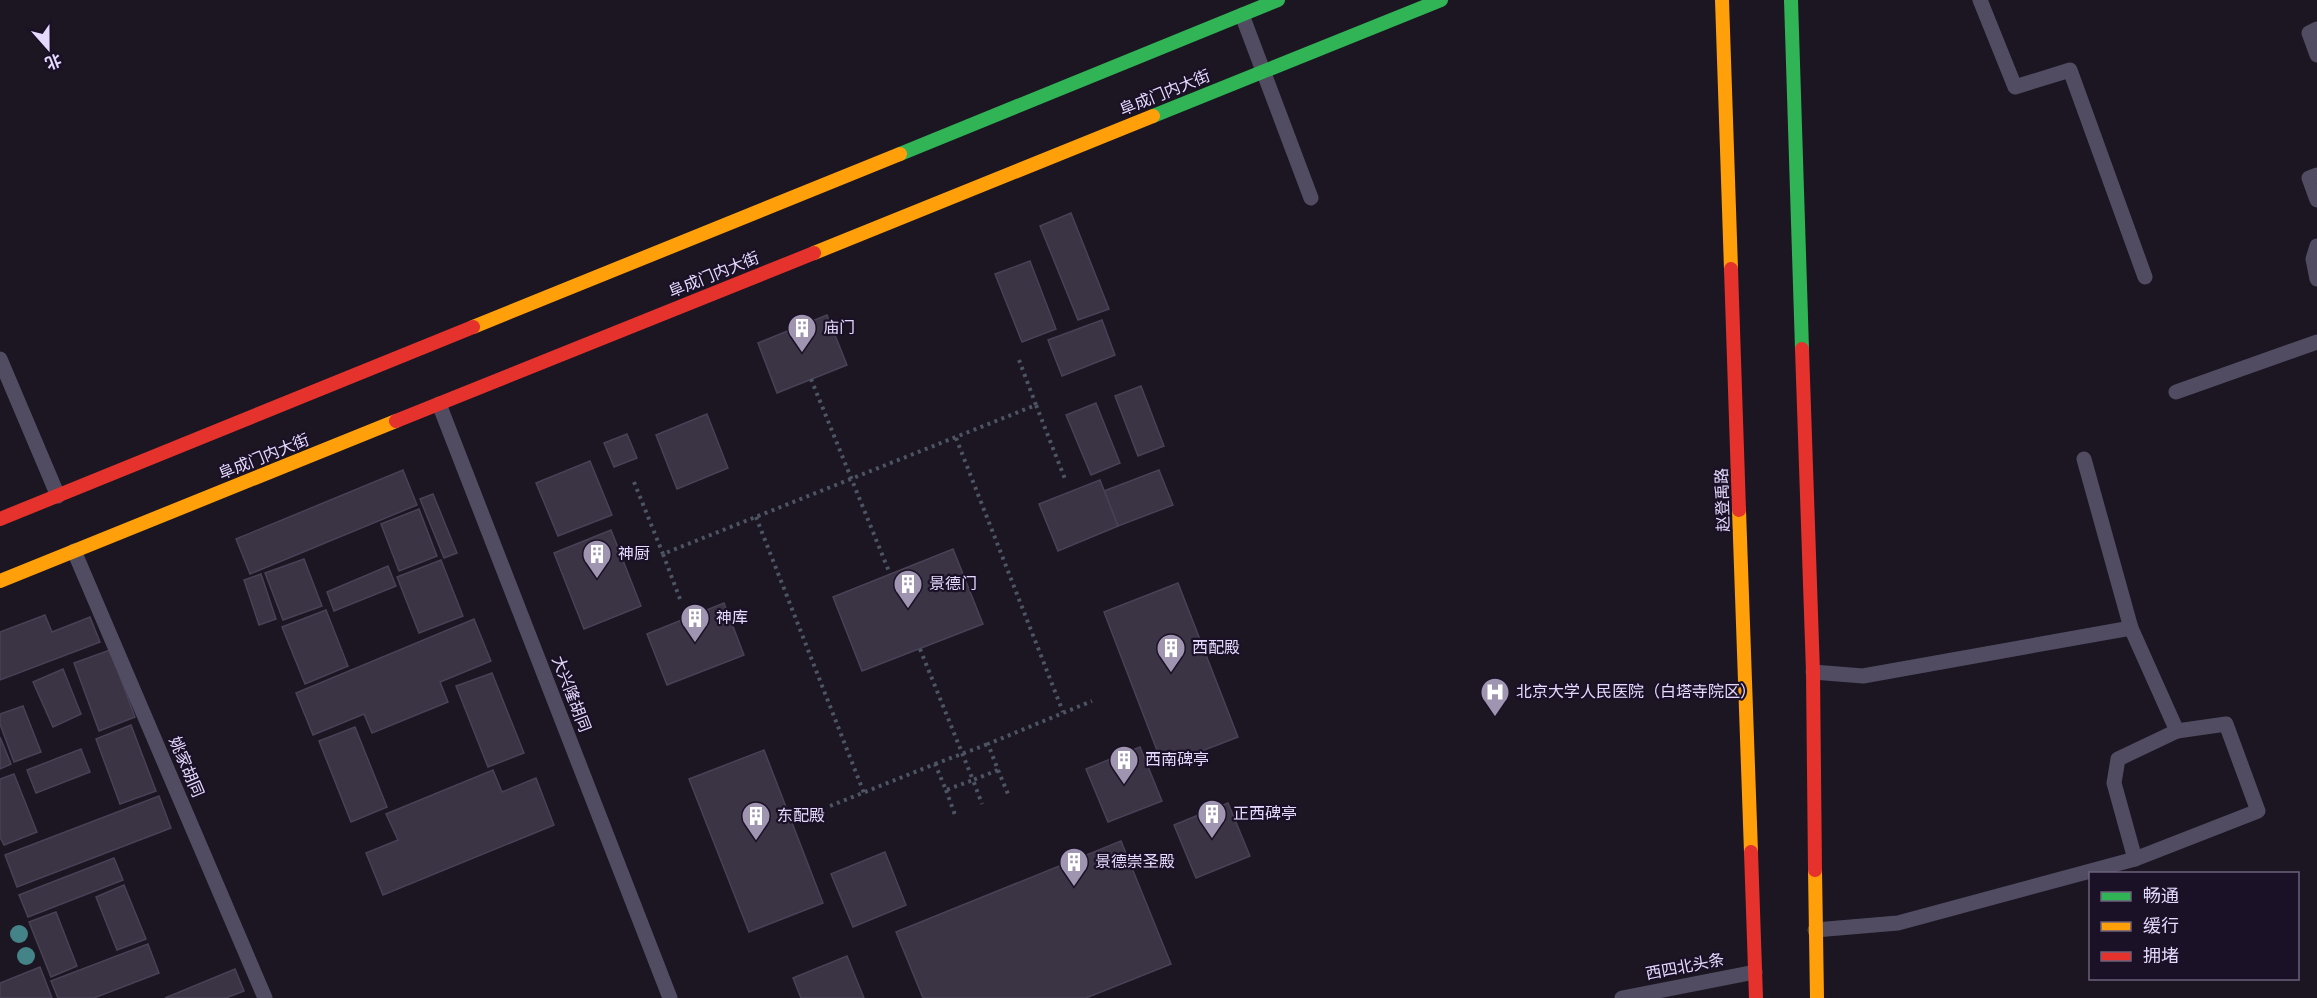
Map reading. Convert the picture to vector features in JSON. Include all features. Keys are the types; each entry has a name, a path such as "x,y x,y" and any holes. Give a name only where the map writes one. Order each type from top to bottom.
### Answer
{"main road":[{"path":"0,519 1278,0"},
{"name":"阜成门内大街","path":"0,580 1441,0"},
{"name":"赵登禹路","path":"1722,0 1756,998"},
{"path":"1791,0 1814,672 1817,998"}],"lane":[{"path":"1980,0 2014,87 2070,70 2145,277"},
{"path":"1242,15 1311,198"},
{"path":"2317,29 2309,33 2317,55"},
{"path":"2317,175 2309,178 2317,200"},
{"path":"2317,246 2313,259 2317,279"},
{"path":"2176,392 2317,342"},
{"path":"0,359 58,496"},
{"name":"大兴隆胡同","path":"439,404 670,998"},
{"path":"2084,459 2131,628 2176,731"},
{"name":"姚家胡同","path":"74,551 265,998"},
{"path":"1814,672 1863,676 2131,628"},
{"path":"1815,930 1898,924 2135,859 2258,811 2226,724 2176,731 2118,759 2114,783 2135,859"},
{"name":"西四北头条","path":"1622,998 1755,972"}],"path":[{"path":"1019,360 1065,479"},
{"path":"811,379 890,574"},
{"path":"663,554 1036,405"},
{"path":"956,438 1063,712"},
{"path":"634,482 680,599"},
{"path":"756,517 864,793"},
{"path":"920,648 982,804"},
{"path":"830,806 1092,701"},
{"path":"988,744 1008,794"},
{"path":"935,764 955,815"},
{"path":"946,790 998,770"}],"building":[{"path":"1071,213 1109,309 1078,320 1040,226"},
{"path":"1030,261 1056,329 1022,342 995,274"},
{"name":"庙门","path":"827,315 847,365 777,393 758,343"},
{"path":"1102,320 1115,355 1062,376 1048,340"},
{"path":"1141,386 1164,446 1138,456 1115,396"},
{"path":"1096,403 1120,463 1091,475 1066,415"},
{"path":"707,414 728,468 677,489 656,435"},
{"path":"627,434 637,458 614,467 604,443"},
{"path":"590,461 612,515 558,536 536,483"},
{"path":"403,470 417,505 250,574 236,539"},
{"path":"1159,470 1173,505 1118,526 1104,491"},
{"path":"1100,480 1118,526 1058,551 1039,504"},
{"path":"433,494 457,553 444,558 420,499"},
{"path":"419,509 437,556 399,571 381,524"},
{"name":"神厨","path":"611,530 641,606 584,629 554,553"},
{"name":"景德门","path":"953,549 983,624 862,671 833,597"},
{"path":"304,559 322,606 283,620 265,573"},
{"path":"441,560 463,616 419,633 397,577"},
{"path":"388,566 396,586 334,611 327,592"},
{"path":"261,574 276,619 259,625 244,580"},
{"name":"西配殿","path":"1178,583 1238,737 1163,766 1104,612"},
{"name":"神库","path":"724,603 744,655 667,685 647,634"},
{"path":"326,610 348,666 305,684 282,627"},
{"path":"45,615 52,632 90,617 100,642 0,680 0,632"},
{"path":"474,619 491,661 440,682 448,702 372,733 364,714 313,735 296,693"},
{"path":"110,650 135,717 99,731 74,663"},
{"path":"63,669 81,714 53,727 33,682"},
{"path":"492,673 524,753 488,767 456,686"},
{"path":"23,706 41,752 14,762 0,724 0,714"},
{"path":"131,725 156,791 120,804 96,739"},
{"path":"355,727 387,807 351,822 319,741"},
{"path":"0,737 11,764 0,769"},
{"name":"西南碑亭","path":"1140,747 1162,801 1108,822 1086,769"},
{"path":"81,749 90,772 36,793 27,770"},
{"name":"东配殿","path":"764,750 823,903 749,932 689,779"},
{"path":"493,770 502,792 536,778 554,825 383,895 366,853 398,840 386,814"},
{"path":"14,774 37,832 4,845 0,837 0,779"},
{"path":"159,796 171,828 17,887 5,855"},
{"name":"正西碑亭","path":"1228,803 1250,856 1196,878 1174,825"},
{"name":"景德崇圣殿","path":"1121,841 1171,964 1086,998 923,998 896,932"},
{"path":"885,852 906,905 853,927 831,874"},
{"path":"114,858 123,880 28,917 19,895"},
{"path":"124,885 146,939 117,950 96,897"},
{"path":"56,912 77,966 51,977 29,922"},
{"path":"148,944 159,973 94,998 58,998 51,981"},
{"path":"847,956 864,998 801,998 793,978"},
{"path":"40,967 52,998 0,998 0,983"},
{"path":"235,969 244,991 226,998 165,998"}],"traffic: fast":[{"path":"900,154 1278,0"},
{"path":"1153,116 1441,0"},
{"path":"1791,0 1802,349"}],"traffic: slow":[{"path":"1722,0 1731,269"},
{"path":"814,253 1153,116"},
{"path":"473,327 900,154"},
{"path":"0,581 396,421"},
{"path":"1739,510 1751,852"},
{"path":"1815,870 1817,998"}],"traffic: jam":[{"path":"396,421 814,253"},
{"path":"1731,269 1739,510"},
{"path":"0,519 473,327"},
{"path":"1802,349 1813,672 1815,870"},
{"path":"1751,852 1756,998"}],"place":[{"name":"庙门","path":"802,354"},
{"name":"神厨","path":"597,580"},
{"name":"景德门","path":"908,610"},
{"name":"神库","path":"695,644"},
{"name":"西配殿","path":"1171,674"},
{"name":"北京大学人民医院（白塔寺院区）","path":"1495,718"},
{"name":"西南碑亭","path":"1124,786"},
{"name":"正西碑亭","path":"1212,840"},
{"name":"东配殿","path":"756,842"},
{"name":"景德崇圣殿","path":"1074,888"}]}
